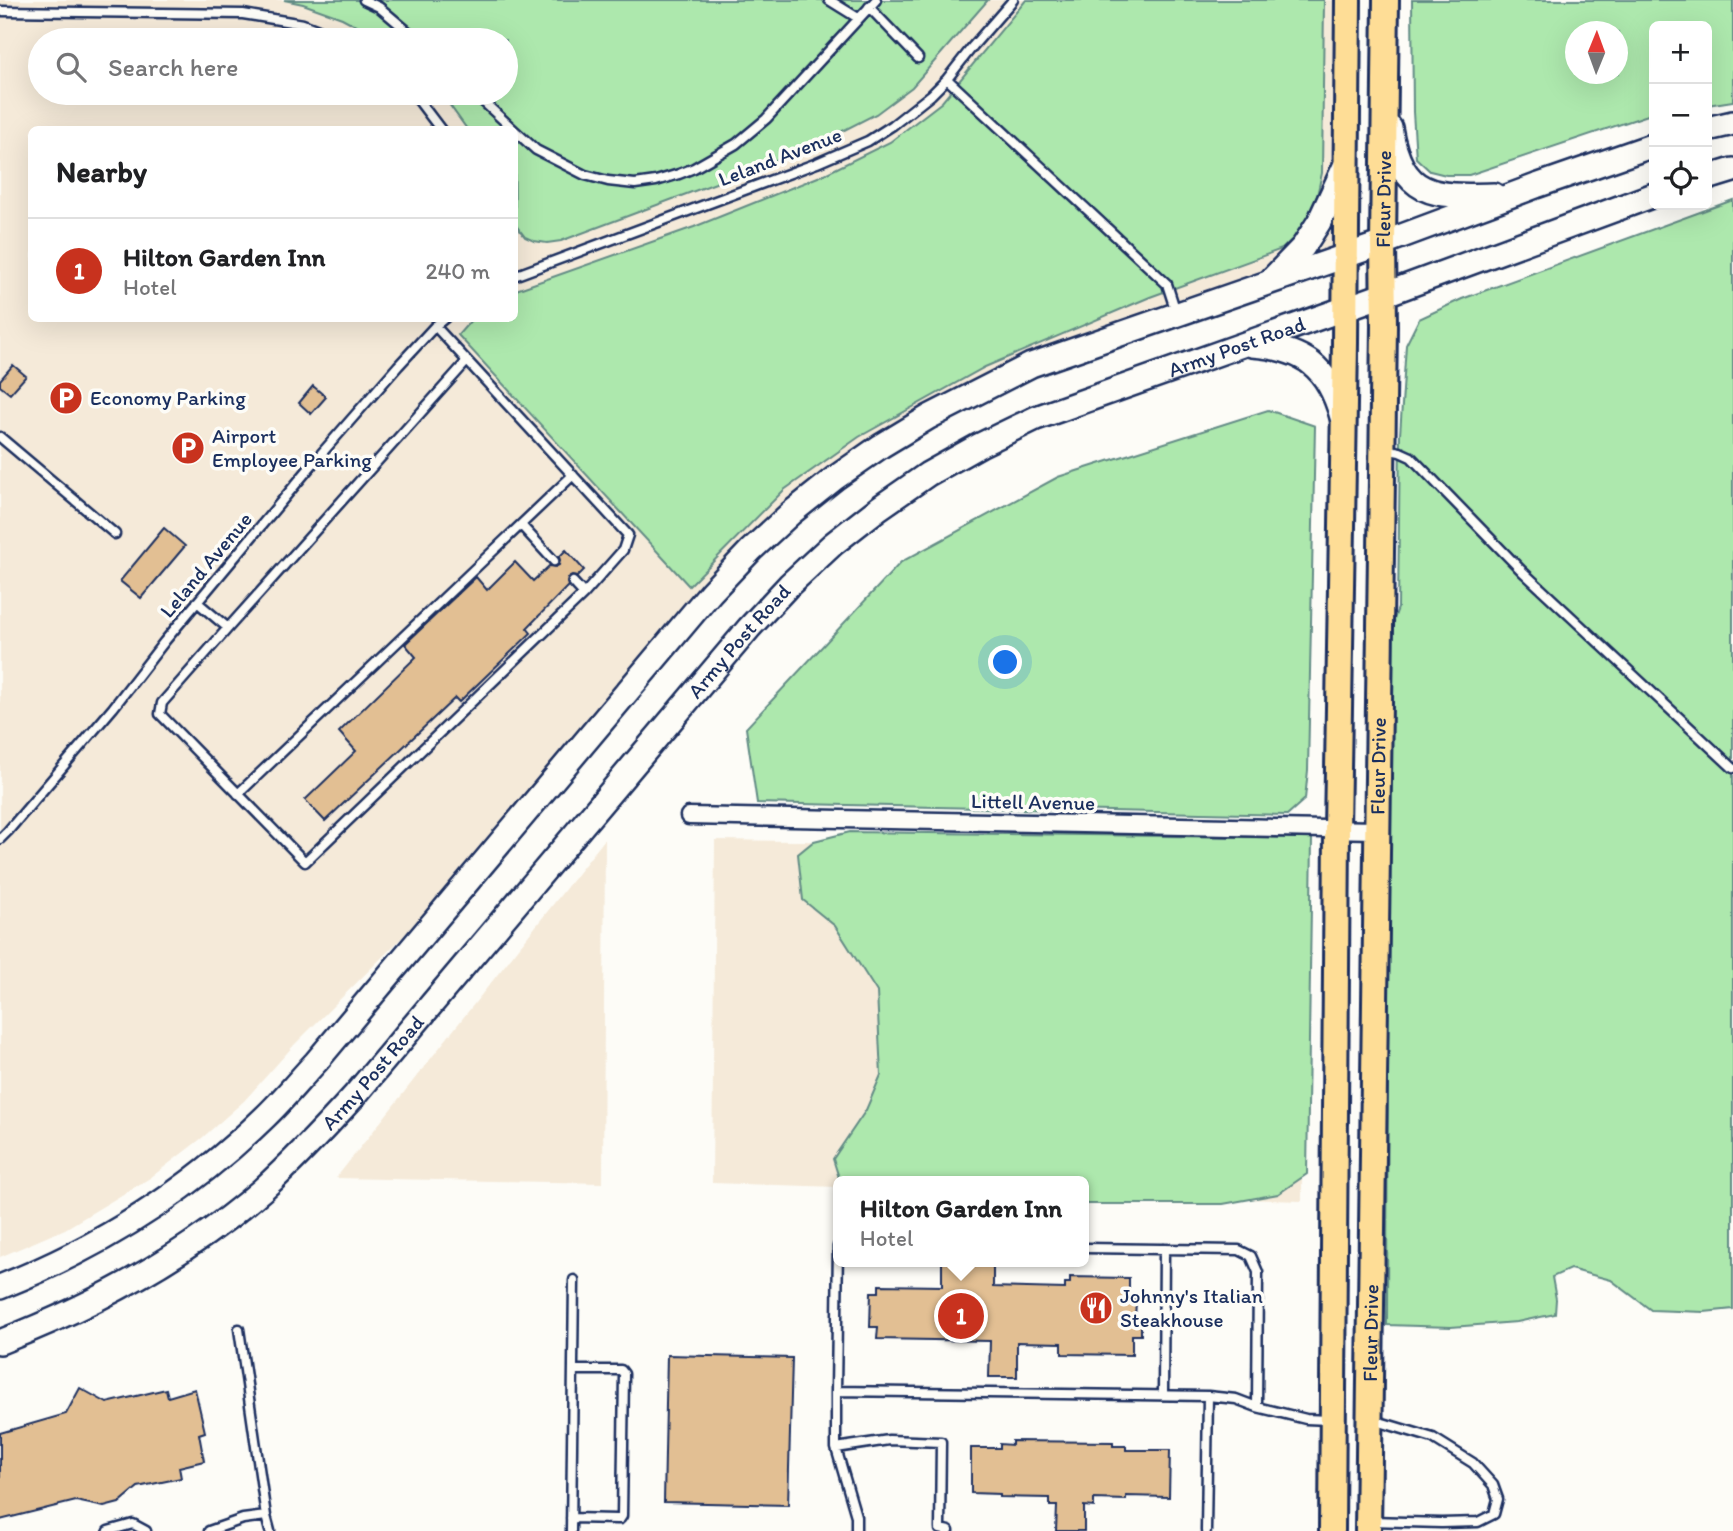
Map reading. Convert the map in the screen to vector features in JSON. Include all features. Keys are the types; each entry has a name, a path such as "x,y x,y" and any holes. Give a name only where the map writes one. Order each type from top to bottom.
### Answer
{"main road":[{"name":"Fleur Drive","path":"1332,1531 1337,830 1348,0"},
{"name":"Fleur Drive","path":"1368,1526 1386,0"},
{"path":"1385,97 1397,157 1409,178 1422,188 1457,196 1515,194"},
{"path":"1712,128 1733,123"},
{"path":"0,1287 36,1273 138,1218 226,1153 266,1116 316,1062 712,592 751,550 791,513 881,446 929,417 1031,365 1649,147"},
{"path":"1269,282 1303,247 1320,222 1346,164"},
{"path":"1712,176 1733,170"},
{"name":"Army Post Road","path":"0,1342 69,1314 165,1262 261,1191 355,1095 749,628 789,585 842,536 878,508 928,474 980,444 1036,418 1345,309 1649,197"},
{"path":"1245,344 1287,350 1314,366 1325,377 1334,393 1343,424"},
{"path":"1332,1420 1369,1419"}],"street":[{"name":"Littell Avenue","path":"689,816 1376,830"}],"lane":[{"path":"364,0 379,8 403,28"},
{"path":"830,0 858,18"},
{"path":"518,134 536,150 585,175 608,181 635,184 679,174 736,144 766,119 876,0"},
{"name":"Leland Avenue","path":"518,275 844,153 868,141 931,96 1013,0"},
{"path":"869,7 918,58"},
{"path":"0,11 243,14 313,28"},
{"path":"947,79 1167,284 1177,314"},
{"path":"422,105 438,126"},
{"path":"487,105 510,126"},
{"name":"Leland Avenue","path":"0,839 113,708 197,602 321,454 440,322"},
{"path":"435,326 628,535 623,551 584,594 305,862 160,714 162,703 467,361"},
{"path":"0,438 116,534"},
{"path":"1382,449 1411,457 1522,571 1733,768"},
{"path":"239,794 573,475"},
{"path":"521,525 554,561"},
{"path":"573,582 584,594"},
{"path":"197,602 228,628"},
{"path":"1089,1248 1240,1250 1251,1256 1258,1272 1257,1407"},
{"path":"1163,1395 1164,1249"},
{"path":"838,1267 836,1448 856,1516 856,1531"},
{"path":"571,1531 574,1280"},
{"path":"239,1329 270,1531"},
{"path":"571,1518 622,1516 623,1371 573,1370"},
{"path":"836,1391 1208,1395 1236,1399 1306,1419 1332,1420"},
{"path":"1206,1531 1208,1395"},
{"path":"1368,1526 1478,1522 1494,1514 1498,1499 1493,1485 1473,1462 1433,1438 1369,1419"},
{"path":"836,1448 890,1440 941,1441 940,1529 949,1531"},
{"path":"209,1531 266,1516"},
{"path":"108,1531 133,1524 146,1531"}],"shaded area":[{"path":"0,0 1348,0 1345,256 1031,365 791,513 522,818 295,1044 244,1101 150,1178 65,1229 0,1257"},
{"path":"605,839 603,1183 336,1178"},
{"path":"715,840 1303,847 1302,1201 1089,1194 1089,1176 833,1176 833,1187 712,1183"}],"green space":[{"path":"284,0 988,0 912,87 876,114 809,148 561,241 547,243 525,237 518,228 518,126 465,126 450,105 518,105 518,28 361,28 303,4"},
{"path":"1026,0 1324,0 1322,173 1315,205 1302,230 1282,249 1150,297 985,367 859,437 784,490 689,586 458,335 469,322 518,322 518,289 694,227 823,175 890,142 942,102"},
{"path":"1412,0 1733,0 1733,101 1712,104 1712,21 1649,21 1649,115 1469,175 1446,175 1430,171 1416,158"},
{"path":"1733,200 1733,1309 1704,1312 1651,1310 1611,1280 1570,1269 1552,1277 1556,1299 1555,1314 1517,1322 1451,1327 1387,1325 1389,633 1398,608 1400,435 1406,345 1419,319 1462,299 1706,210 1712,210 1712,208"},
{"path":"1268,410 1315,426 1308,770 1305,799 1287,815 757,803 746,728 901,562 1058,477"},
{"path":"850,832 1312,838 1307,1174 1278,1194 1223,1204 1089,1204 1089,1176 838,1176 833,1159 866,1110 881,1075 877,992 835,926 803,900 798,854 814,841"}],"building":[{"path":"13,365 26,376 10,394 0,386 0,380"},
{"path":"313,386 326,397 311,414 299,403"},
{"path":"164,528 185,546 141,598 120,581"},
{"path":"566,550 584,570 577,577 568,578 568,586 527,628 531,633 459,702 455,698 325,821 305,800 356,751 339,732 416,657 405,644 476,577 487,590 515,562 533,581 549,566 559,565 559,557"},
{"path":"942,1267 993,1267 993,1287 1065,1289 1065,1283 1070,1283 1070,1277 1129,1278 1129,1299 1136,1300 1135,1320 1141,1320 1141,1335 1132,1335 1132,1355 1062,1354 1062,1343 1017,1342 1017,1377 989,1377 990,1341 877,1339 878,1327 870,1327 871,1292 879,1292 879,1285 942,1286"},
{"path":"667,1355 792,1358 788,1505 664,1502"},
{"path":"80,1388 107,1403 166,1389 168,1397 195,1389 205,1432 199,1434 204,1461 179,1467 181,1478 138,1487 119,1503 104,1507 76,1501 0,1520 0,1433 66,1414"},
{"path":"1012,1441 1113,1442 1113,1446 1126,1446 1126,1450 1170,1450 1169,1497 1126,1496 1126,1500 1094,1499 1094,1507 1084,1506 1084,1531 1056,1531 1057,1506 1050,1506 1050,1498 1000,1497 1000,1494 971,1493 971,1448 1000,1448 1000,1444 1012,1445"}],"place":[{"name":"Economy Parking","path":"66,398"},
{"name":"Airport Employee Parking","path":"188,448"},
{"name":"Johnny's Italian Steakhouse","path":"1096,1308"},
{"name":"Hilton Garden Inn","path":"961,1316"}]}
